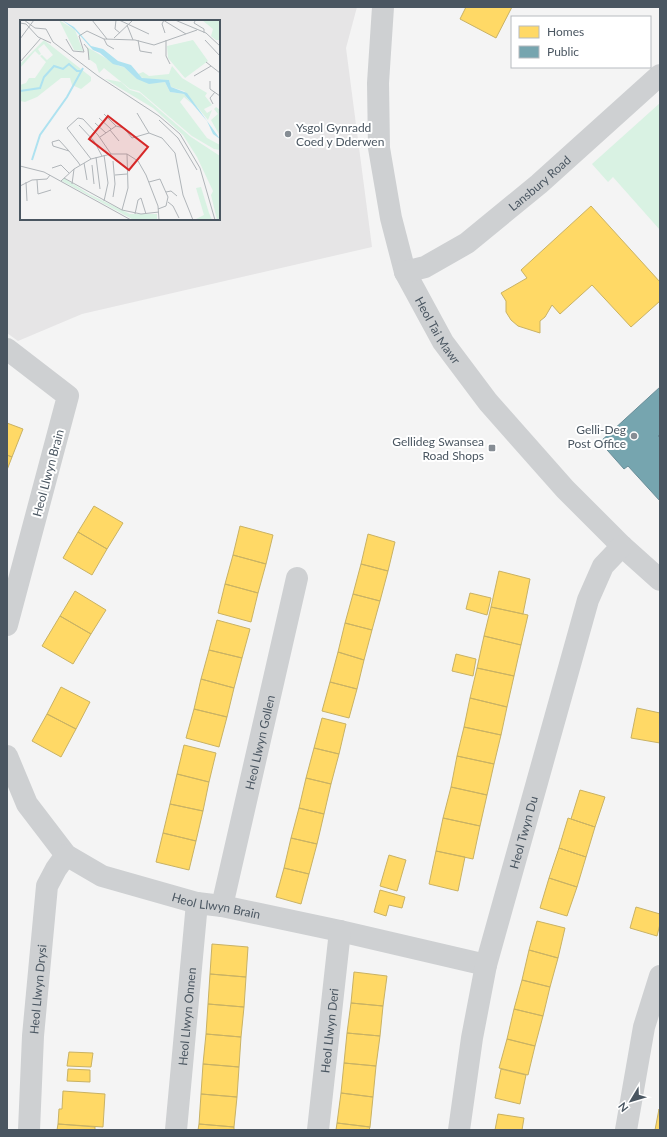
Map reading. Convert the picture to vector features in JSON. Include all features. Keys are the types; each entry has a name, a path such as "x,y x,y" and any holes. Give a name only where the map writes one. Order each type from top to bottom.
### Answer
{"street":[{"name":"Heol Tai Mawr","path":"384,7 378,83 379,148 391,218 405,272 443,342 488,402 565,489 622,546 660,580"},
{"name":"Lansbury Road","path":"405,272 425,267 467,243 539,184 660,75"},
{"name":"Heol Llwyn Brain","path":"7,349 68,396 7,625"},
{"name":"Heol Twyn Du","path":"459,1130 472,1038 486,965 588,600 603,566 622,546"},
{"name":"Heol Llwyn Gollen","path":"222,906 297,578"},
{"name":"Heol Llwyn Brain","path":"7,756 27,804 66,855 102,876 197,903 222,906 340,931 486,965"},
{"name":"Heol Llwyn Drysi","path":"29,1130 33,1036 47,886 56,869 66,855"},
{"name":"Heol Llwyn Onnen","path":"176,1130 197,903"},
{"name":"Heol Llwyn Deri","path":"318,1130 340,931"},
{"path":"626,1130 644,1027 660,976"}],"shaded area":[{"name":"Ysgol Gynradd Coed y Dderwen","path":"7,7 357,7 346,48 372,247 82,314 18,341 7,333"}],"green space":[{"path":"660,103 660,230 613,177 608,182 592,164"}],"building: Homes":[{"path":"466,7 512,7 496,38 460,19"},
{"path":"591,206 660,282 660,301 631,327 592,285 560,314 552,305 545,317 540,321 540,333 518,326 511,320 506,312 506,301 501,293 527,278 521,270"},
{"path":"7,423 23,429 12,457 7,455"},
{"path":"7,455 12,457 7,470"},
{"path":"94,506 123,523 107,549 78,532"},
{"path":"240,526 273,535 266,564 233,555"},
{"path":"78,532 107,549 92,575 63,558"},
{"path":"368,534 395,542 388,571 361,564"},
{"path":"233,555 266,564 258,593 225,584"},
{"path":"361,564 388,571 380,601 353,594"},
{"path":"499,571 530,579 523,614 491,607"},
{"path":"225,584 258,593 251,622 218,613"},
{"path":"75,591 106,610 91,634 60,616"},
{"path":"470,593 491,598 487,615 466,609"},
{"path":"353,594 380,601 372,630 345,623"},
{"path":"491,607 528,615 521,645 484,636"},
{"path":"60,616 91,634 73,664 42,646"},
{"path":"217,620 250,629 242,658 209,650"},
{"path":"345,623 372,630 364,660 338,652"},
{"path":"484,636 521,645 514,676 477,668"},
{"path":"209,650 242,658 234,688 201,679"},
{"path":"338,652 364,660 357,689 330,682"},
{"path":"456,654 476,659 473,676 452,671"},
{"path":"477,668 514,676 507,707 470,698"},
{"path":"201,679 234,688 227,717 194,709"},
{"path":"330,682 357,689 349,718 322,711"},
{"path":"61,687 90,702 76,729 47,714"},
{"path":"470,698 507,707 501,735 464,727"},
{"path":"637,708 660,713 660,743 631,738"},
{"path":"194,709 227,717 219,747 186,738"},
{"path":"47,714 76,729 61,757 32,741"},
{"path":"322,718 346,724 339,754 314,748"},
{"path":"464,727 501,735 494,764 457,756"},
{"path":"184,745 216,753 209,782 177,774"},
{"path":"314,748 339,754 331,784 306,778"},
{"path":"457,756 494,764 487,795 451,787"},
{"path":"177,774 209,782 203,811 170,804"},
{"path":"306,778 331,784 324,814 299,808"},
{"path":"451,787 487,795 480,826 443,818"},
{"path":"580,790 605,797 595,827 571,819"},
{"path":"170,804 203,811 196,841 163,833"},
{"path":"299,808 324,814 317,844 291,838"},
{"path":"443,818 480,826 473,859 436,851"},
{"path":"568,818 595,827 586,857 559,848"},
{"path":"163,833 196,841 189,870 156,862"},
{"path":"291,838 317,844 309,874 284,868"},
{"path":"559,848 586,857 577,887 549,878"},
{"path":"436,851 465,857 458,891 429,884"},
{"path":"389,855 406,860 397,891 380,886"},
{"path":"284,868 309,874 301,904 276,897"},
{"path":"549,878 577,887 567,916 540,908"},
{"path":"380,890 405,897 402,908 389,905 386,916 374,912"},
{"path":"636,907 660,914 660,924 657,936 630,928"},
{"path":"537,921 565,928 558,958 529,950"},
{"path":"212,944 248,947 246,977 210,974"},
{"path":"529,950 558,958 550,987 522,980"},
{"path":"354,972 387,976 383,1006 351,1003"},
{"path":"210,974 246,977 244,1007 208,1004"},
{"path":"522,980 550,987 543,1016 514,1009"},
{"path":"351,1003 383,1006 380,1036 347,1033"},
{"path":"208,1004 244,1007 241,1037 206,1034"},
{"path":"514,1009 543,1016 535,1046 507,1039"},
{"path":"347,1033 380,1036 376,1066 344,1063"},
{"path":"206,1034 241,1037 239,1067 203,1064"},
{"path":"507,1039 535,1046 528,1075 499,1068"},
{"path":"69,1052 93,1053 91,1067 67,1066"},
{"path":"344,1063 376,1066 373,1097 341,1093"},
{"path":"203,1064 239,1067 237,1097 201,1094"},
{"path":"68,1069 90,1070 90,1082 67,1081"},
{"path":"501,1069 526,1075 520,1104 495,1098"},
{"path":"63,1091 105,1094 103,1127 58,1124 59,1109 62,1109"},
{"path":"341,1093 373,1097 370,1127 337,1123"},
{"path":"201,1094 237,1097 234,1127 199,1124"},
{"path":"659,1109 660,1130 655,1130"},
{"path":"498,1114 524,1118 522,1130 495,1130"},
{"path":"337,1123 370,1127 369,1130 336,1130"},
{"path":"58,1124 95,1127 95,1130 57,1130"},
{"path":"199,1124 234,1127 234,1130 198,1130"}],"building: Public":[{"path":"660,387 660,434 658,436 660,438 660,501 628,466 624,469 600,442"}],"place":[{"name":"Ysgol Gynradd Coed y Dderwen","path":"288,134"},
{"name":"Gelli-Deg Post Office","path":"634,436"},
{"name":"Gellideg Swansea Road Shops","path":"492,448"}]}
